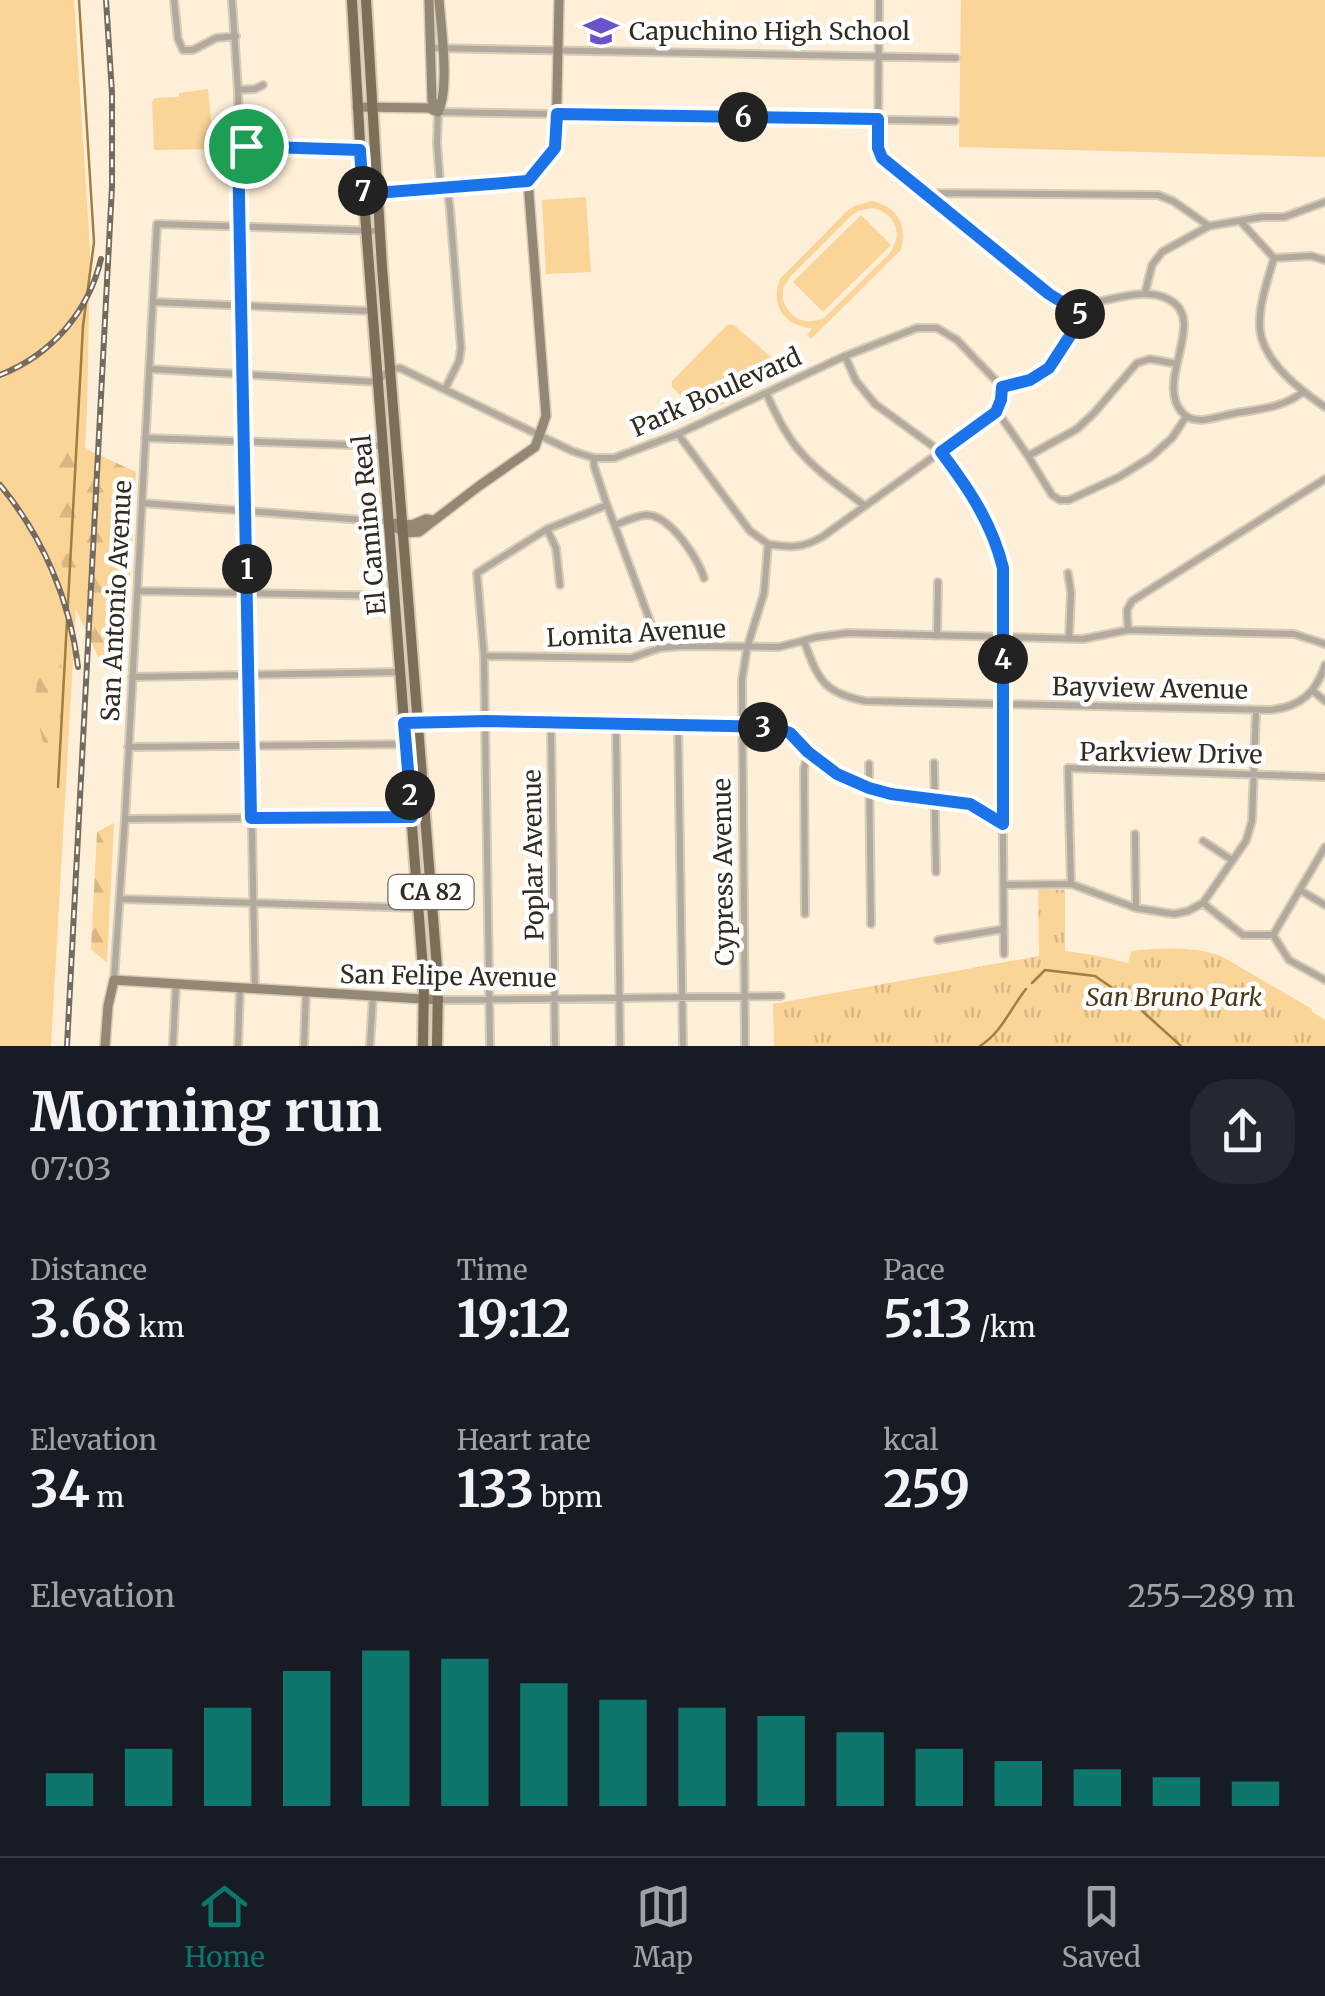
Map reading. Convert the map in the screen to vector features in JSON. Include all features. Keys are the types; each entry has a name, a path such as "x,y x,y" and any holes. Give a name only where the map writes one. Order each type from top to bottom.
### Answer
{"main road":[{"name":"El Camino Real","path":"352,0 363,194 419,908 425,999 423,1046"},
{"name":"El Camino Real","path":"366,0 377,193 439,1000 437,1046"}],"street":[{"path":"174,0 183,50 193,50 216,38 236,36"},
{"path":"232,0 238,90 255,989"},
{"path":"429,0 443,100 438,112 436,144 440,182 448,194 450,209 461,348 445,389"},
{"path":"438,48 439,0"},
{"path":"142,503 389,522 419,532 535,447 546,416 528,181 555,148 559,0"},
{"path":"880,0 878,152 1062,302 1077,304 1146,293 1167,298 1179,307 1184,332 1171,394 1186,417 1202,420 1271,408 1289,403 1302,392"},
{"path":"438,48 956,58"},
{"path":"238,90 263,84"},
{"path":"357,107 429,108 438,112 955,121"},
{"path":"238,146 360,150"},
{"path":"363,194 528,181"},
{"path":"926,193 1158,195 1208,226"},
{"path":"1146,293 1152,265 1162,252 1208,226 1284,217 1325,202"},
{"path":"1241,222 1274,258"},
{"name":"San Antonio Avenue","path":"114,980 157,224 241,227"},
{"path":"241,227 380,231"},
{"path":"1274,258 1311,256 1325,260"},
{"path":"1274,258 1260,328 1266,347 1302,392 1325,407"},
{"path":"153,302 372,311"},
{"path":"678,434 750,531 768,544 807,546 996,412 1002,387 1030,380 1049,368 1077,325 1077,304"},
{"name":"Park Boulevard","path":"594,458 614,458 678,434 845,356 916,328 936,328 957,340 1002,387"},
{"path":"845,356 874,404 941,452 972,492 996,541 1003,568 1004,954"},
{"path":"1028,456 1076,429 1137,363 1150,359 1177,364"},
{"path":"149,369 377,376 390,368 400,368 594,458 607,505 660,648"},
{"path":"766,392 798,449 824,475 866,506"},
{"path":"996,412 1052,495 1069,500 1151,457 1172,438 1186,417"},
{"path":"145,438 382,446"},
{"path":"1128,630 1127,610 1132,601 1325,479"},
{"path":"490,1046 486,721 477,573 547,529 607,505"},
{"path":"615,525 656,516 674,530 704,578"},
{"path":"547,529 556,548 560,585"},
{"name":"Cypress Avenue","path":"745,1046 742,680 764,593 768,544"},
{"path":"1068,573 1069,638"},
{"path":"937,636 938,582"},
{"path":"138,590 394,596"},
{"name":"Lomita Avenue","path":"484,656 631,658 660,648 779,647 847,633 1069,638 1128,630 1294,634 1325,644"},
{"name":"Bayview Avenue","path":"804,641 824,683 842,696 864,701 1256,711 1293,706 1313,692"},
{"path":"1325,665 1313,692 1325,701"},
{"path":"132,676 400,672"},
{"path":"1004,885 1071,884 1136,908 1174,914 1204,903 1246,841 1252,821 1256,711"},
{"path":"404,723 486,721 781,729 837,774 869,788 970,804 1003,824"},
{"name":"Poplar Avenue","path":"551,723 555,1046"},
{"path":"616,725 620,1046"},
{"path":"678,726 682,1046"},
{"path":"128,747 420,744"},
{"path":"805,914 804,769 808,752"},
{"path":"934,763 936,872"},
{"path":"869,764 871,924"},
{"name":"Parkview Drive","path":"1071,884 1068,768 1325,777"},
{"path":"125,819 412,817"},
{"path":"1135,834 1136,908"},
{"path":"1204,841 1232,860"},
{"path":"1273,936 1325,847"},
{"path":"1300,890 1325,905"},
{"path":"120,899 419,908"},
{"path":"1204,903 1243,935 1273,936"},
{"path":"938,940 1004,929"},
{"path":"1273,936 1288,960 1325,980"},
{"path":"105,1046 114,980"},
{"name":"San Felipe Avenue","path":"114,980 439,1000 781,996"},
{"path":"173,1046 176,984"},
{"path":"238,1046 240,988"},
{"path":"304,1046 306,992"},
{"path":"370,1046 372,996"}],"green space":[{"path":"0,0 74,0 90,249 87,413 51,1046 0,1046"},
{"path":"961,0 1325,0 1325,157 959,147"},
{"path":"208,89 210,149 154,150 155,98 179,97 179,93"},
{"path":"586,197 591,272 546,274 542,200"},
{"path":"872,201 894,212 903,232 901,250 811,339 807,335 812,328 794,323 782,313 777,288 780,279 854,206","holes":["872,208 891,219 897,231 890,253 824,318 805,321 794,316 783,300 783,288 790,277 851,216"]},
{"path":"861,215 891,245 823,312 793,282"},
{"path":"727,325 734,325 777,362 746,394 699,414 672,387 672,381"},
{"path":"71,442 136,472 125,669 104,669 73,603 48,518 50,468"},
{"path":"60,650 64,697 55,792 34,705 41,653"},
{"path":"114,823 107,963 91,949 97,832"},
{"name":"San Bruno Park","path":"1038,889 1065,890 1065,951 1128,963 1131,951 1142,950 1188,949 1221,956 1325,1020 1325,1046 774,1046 773,1004 1039,956"}],"waterway":[{"path":"58,787 83,326 94,242 79,0"},
{"path":"1032,983 1045,970 1095,976 1130,1000 1181,1046"},
{"path":"980,1046 1000,1027 1026,989"}],"railway":[{"path":"67,1046 112,186 106,0"},
{"path":"0,375 35,356 65,330 87,297 101,259"},
{"path":"0,485 29,526 52,570 68,618 78,667"}],"place":[{"name":"Capuchino High School","path":"601,31"}],"route":[{"path":"557,114 878,119 878,152 882,158 1049,294 1062,302 1077,304 1080,314 1049,368 1030,380 1002,387 996,412 941,452 972,492 996,541 1003,568 1003,824 970,804 869,788 837,774 790,733 771,727 486,721 404,723 412,817 251,818 238,146 246,146 360,150 363,194 528,181 555,148 557,114"}]}
